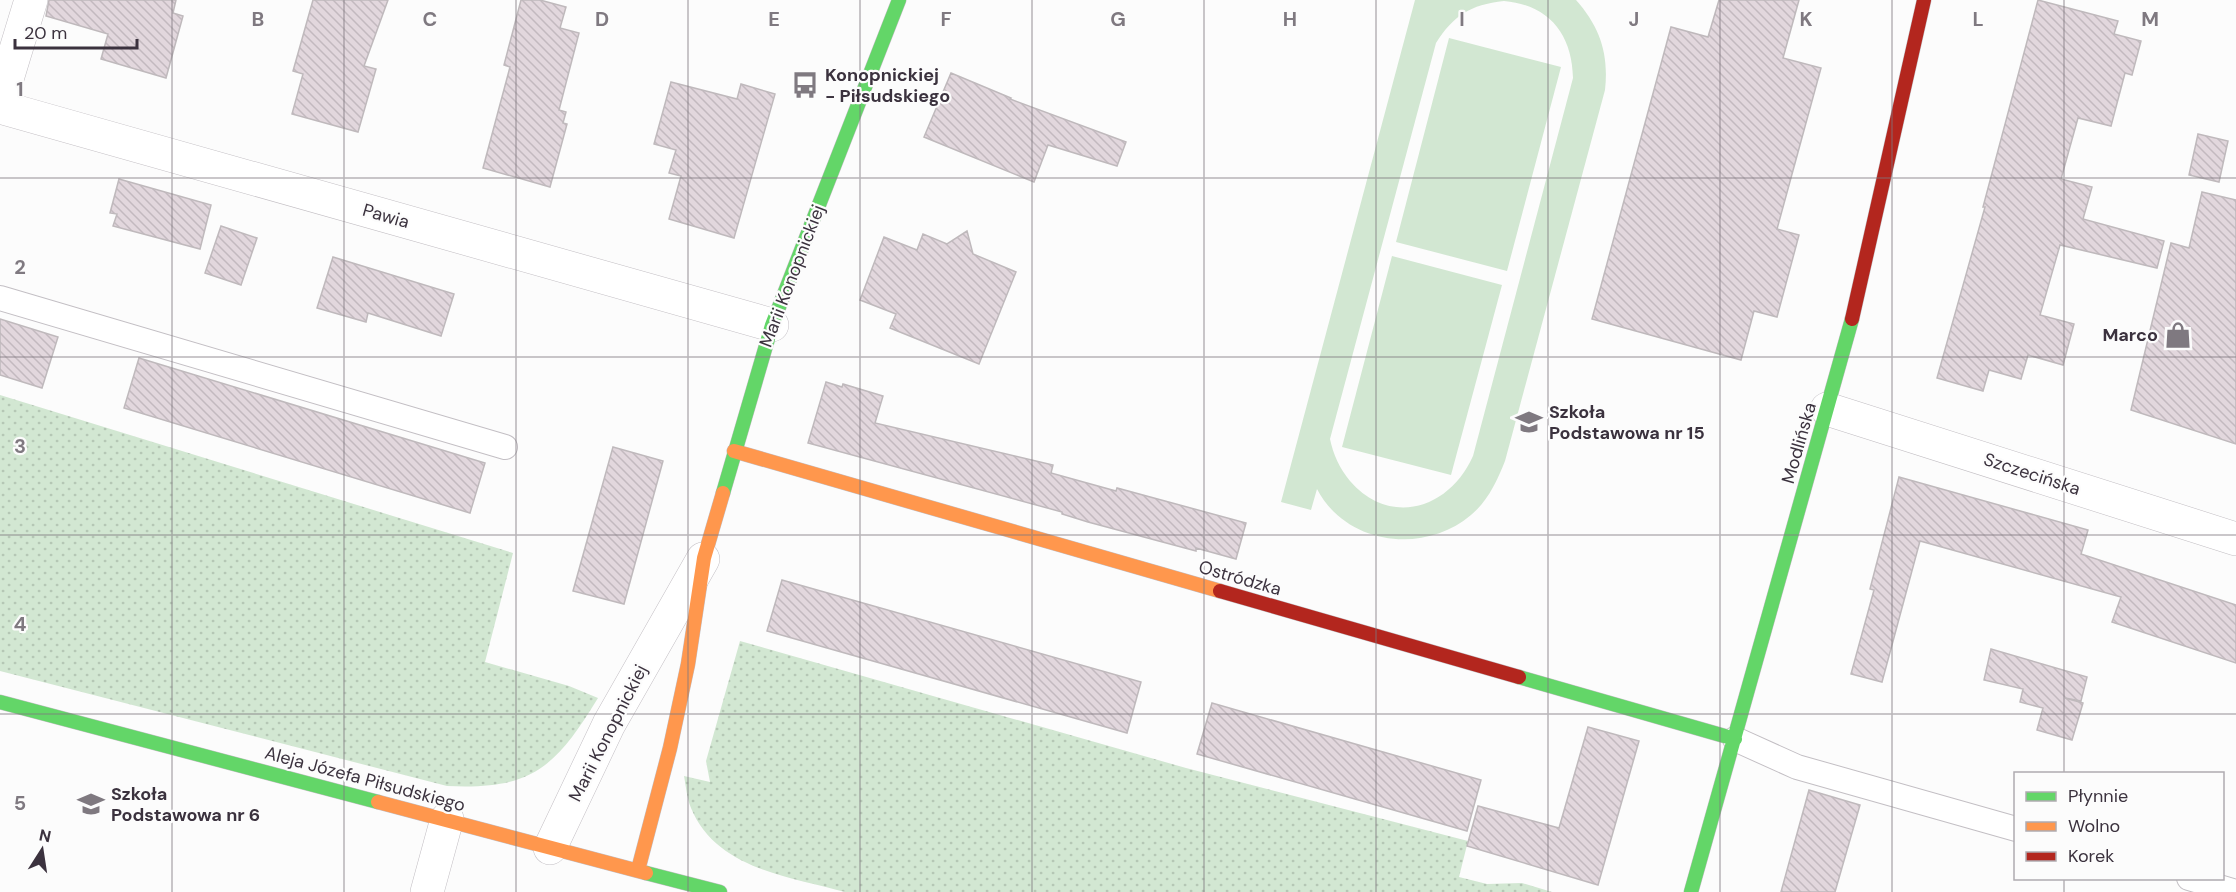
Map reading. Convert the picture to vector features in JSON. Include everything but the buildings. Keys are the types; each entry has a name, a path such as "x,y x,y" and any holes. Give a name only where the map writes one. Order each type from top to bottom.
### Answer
{"street":[{"path":"0,102 31,0"},
{"name":"Marii Konopnickiej","path":"638,870 670,748 687,664 704,558 734,451 772,326 898,0"},
{"name":"Modlińska","path":"1691,892 1859,290 1924,0"},
{"name":"Pawia","path":"0,107 772,326"},
{"name":"Szczecińska","path":"1827,409 2236,539"},
{"name":"Ostródzka","path":"734,451 1735,739"},
{"name":"Marii Konopnickiej","path":"550,848 609,724 704,558"},
{"name":"Aleja Józefa Piłsudskiego","path":"0,702 720,892"},
{"path":"426,892 447,819"}],"lane":[{"path":"0,298 505,447"},
{"path":"1735,739 1797,767 2014,828"},
{"path":"2193,880 2236,892"}],"green space":[{"path":"1415,0 1576,0 1591,20 1601,42 1606,65 1605,90 1505,461 1491,490 1471,515 1452,528 1431,536 1409,539 1387,538 1366,532 1347,522 1330,508 1317,489 1311,510 1281,502","holes":["1504,1 1520,4 1545,16 1563,35 1572,62 1573,78 1473,456 1463,474 1435,499 1418,506 1401,507 1383,504 1366,496 1350,481 1337,461 1330,439 1436,43 1456,18 1472,9"]},
{"path":"1449,38 1561,67 1507,271 1396,242"},
{"path":"1392,256 1502,285 1451,475 1342,447"},
{"path":"0,395 513,553 485,662 569,686 598,698 568,742 554,758 538,770 500,784 447,786 0,671"},
{"path":"740,641 1186,768 1468,841 1459,877 1487,884 1522,883 1552,892 845,892 779,875 736,857 718,845 703,829 691,808 684,776 710,782 706,761"}],"traffic: fast":[{"path":"723,493 772,325 899,0"},
{"path":"1691,892 1852,319"},
{"path":"1519,677 1735,739"},
{"path":"0,702 378,802"},
{"path":"646,873 720,892"}],"traffic: slow":[{"path":"734,451 1220,591"},
{"path":"638,870 670,748 688,664 704,558 723,493"},
{"path":"378,802 646,873"}],"traffic: jam":[{"path":"1852,319 1924,0"},
{"path":"1220,591 1519,677"}],"place":[{"name":"Konopnickiej - Piłsudskiego","path":"805,85"},
{"name":"Marco","path":"2178,335"},
{"name":"Szkoła Podstawowa nr 15","path":"1529,422"},
{"name":"Szkoła Podstawowa nr 6","path":"91,804"}]}
